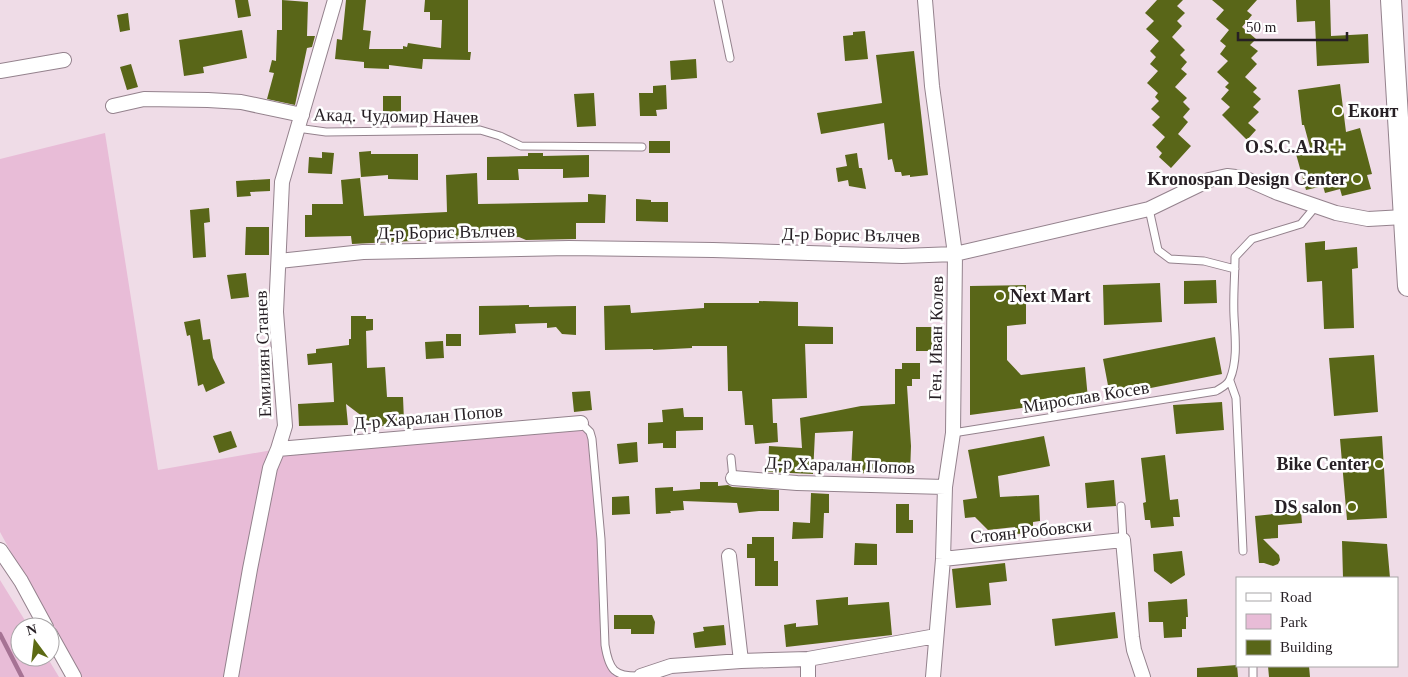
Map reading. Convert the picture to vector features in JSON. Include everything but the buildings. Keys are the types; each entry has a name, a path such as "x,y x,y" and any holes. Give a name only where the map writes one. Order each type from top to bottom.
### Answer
{"main road":[{"path":"1391,0 1401,41 1404,217 1408,286"}],"street":[{"name":"Емилиян Станев","path":"231,677 270,468 278,449 284,426 276,312 282,182 334,0"},
{"name":"Ген. Иван Колев","path":"925,0 932,86 955,254 953,433 945,487 943,559 933,677"},
{"path":"0,71 64,60"},
{"path":"113,106 144,99 241,102 300,121"},
{"name":"Д-р Борис Вълчев","path":"279,261 363,252 569,248 874,255 955,254 1149,209 1209,180 1227,176 1244,178 1278,193 1336,213 1368,219 1404,217"},
{"name":"Д-р Харалан Попов","path":"278,449 581,423"},
{"name":"Д-р Харалан Попов","path":"733,478 796,483 945,487"},
{"path":"1123,540 1132,637 1134,650 1143,677"},
{"name":"Стоян Робовски","path":"943,559 1123,540"},
{"path":"0,550 40,617"},
{"path":"729,556 741,661"},
{"path":"640,676 671,666 808,659 936,636"},
{"path":"60,652 74,677"},
{"path":"808,659 808,677"}],"lane":[{"path":"718,0 730,58"},
{"name":"Акад. Чудомир Начев","path":"300,121 326,132 480,130 500,136 521,146 642,147"},
{"path":"1243,551 1236,398 1230,381 1236,340 1234,315 1235,257 1252,239 1301,224 1316,206"},
{"path":"1149,209 1158,250 1170,259 1204,261 1235,269"},
{"name":"Мирослав Косев","path":"953,433 1216,391 1230,381"},
{"path":"581,423 590,432 592,439 601,540 605,645 608,662 621,676 640,676"},
{"path":"731,458 733,478"},
{"path":"1121,506 1123,540"}],"green space":[{"path":"105,133 158,470 278,449 581,423 590,432 605,645 612,668 641,677 79,677 60,642 60,617 46,617 0,532 0,159"},
{"path":"0,580 23,617 10,617 10,667 53,667 59,677 0,677"}],"waterway":[{"path":"0,634 22,677"}],"place":[{"name":"Еконт","path":"1338,111"},
{"name":"O.S.C.A.R","path":"1337,147"},
{"name":"Kronospan Design Center","path":"1357,179"},
{"name":"Next Mart","path":"1000,296"},
{"name":"Bike Center","path":"1379,464"},
{"name":"DS salon","path":"1352,507"}]}
